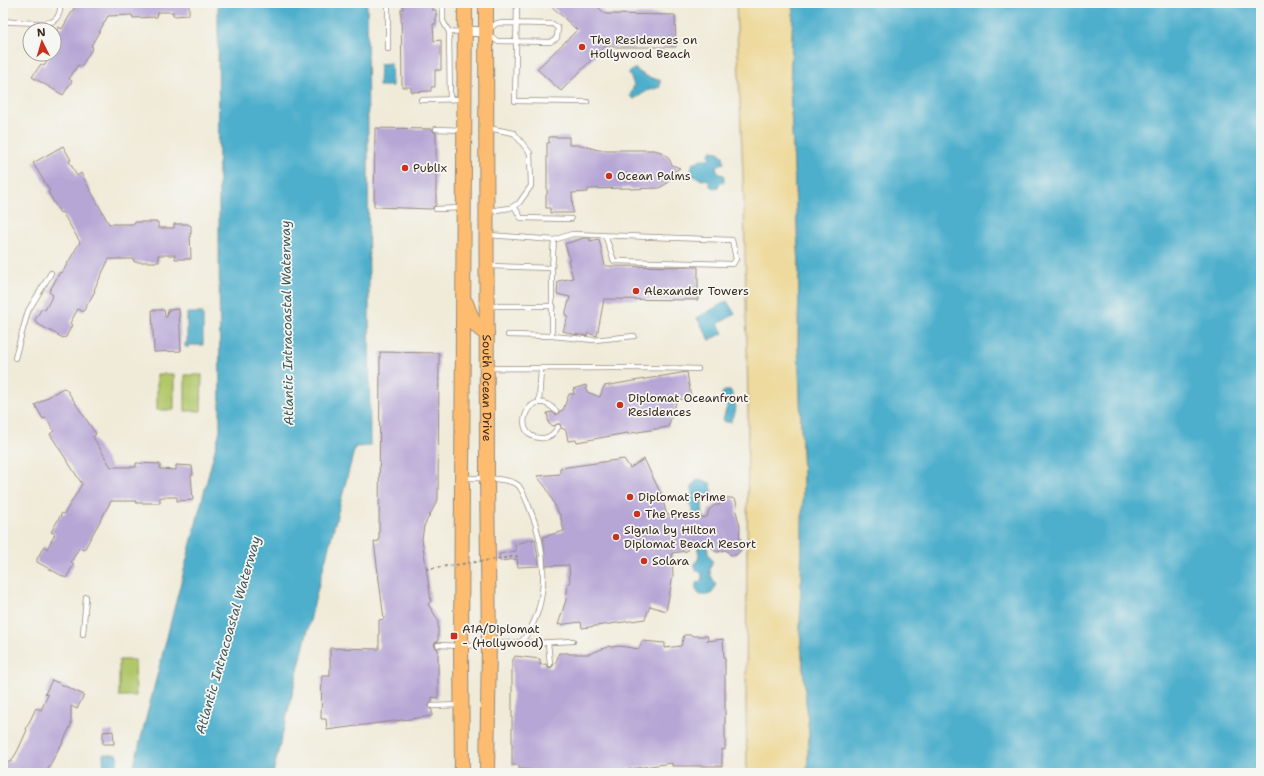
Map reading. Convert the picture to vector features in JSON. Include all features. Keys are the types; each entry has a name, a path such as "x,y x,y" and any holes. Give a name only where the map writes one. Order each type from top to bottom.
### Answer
{"main road":[{"name":"South Ocean Drive","path":"462,773 461,646 465,3"},
{"name":"South Ocean Drive","path":"486,3 487,478 490,645 487,773"},
{"path":"463,297 474,324 481,331 487,333"}],"street":[{"path":"464,31 486,32"}],"lane":[{"path":"3,21 51,22 58,18 61,8 60,3"},
{"path":"388,3 388,49"},
{"path":"443,3 443,21 449,32 450,100"},
{"path":"517,3 516,101 587,102"},
{"path":"497,23 517,24 553,24 558,28 556,38 550,42 497,41 486,32 497,23"},
{"path":"449,32 464,31"},
{"path":"421,100 464,99"},
{"path":"486,128 514,132 530,153 531,186 519,203 514,206 510,208 486,211"},
{"path":"436,129 464,130"},
{"path":"514,206 521,218 572,219"},
{"path":"436,209 464,208"},
{"path":"486,235 554,240 572,234 605,235 732,240 736,259 734,264 614,261 605,235"},
{"path":"552,336 552,268 554,240"},
{"path":"487,266 552,268"},
{"path":"15,358 28,311 51,273"},
{"path":"487,306 553,306"},
{"path":"508,336 552,336 594,340 634,336"},
{"path":"487,368 541,369 648,367 698,369"},
{"path":"539,403 541,369"},
{"path":"556,411 551,406 539,403 529,408 524,418 526,429 529,433 539,438 551,436 558,427"},
{"path":"462,478 504,480 518,485 538,528 544,572 539,611 529,632 521,642"},
{"path":"84,634 86,597"},
{"path":"438,645 461,646 521,642 573,641"},
{"path":"548,642 550,664"},
{"path":"432,706 462,705"}],"path":[{"path":"426,569 519,556"}],"green space":[{"path":"157,374 174,374 174,410 157,410"},
{"path":"185,375 202,375 201,411 185,411"},
{"path":"119,660 135,660 136,696 119,696"}],"sand":[{"path":"736,3 791,3 793,10 790,89 799,266 798,343 803,478 800,632 809,735 807,773 747,773 748,403 744,202"}],"water":[{"name":"Atlantic Intracoastal Waterway","path":"218,3 367,3 370,446 355,447 317,592 273,773 132,773 220,430"},
{"path":"791,3 1261,3 1261,773 807,773 809,735 800,632 803,478 798,343 799,266 790,89 793,10"},
{"path":"391,63 392,86 379,86 380,64"},
{"path":"633,69 636,69 647,76 660,80 660,87 647,91 634,99 630,96 634,85 629,73"},
{"path":"712,151 719,152 723,156 724,163 718,165 716,169 719,174 724,175 724,182 719,184 718,187 714,188 710,186 710,183 706,179 702,180 693,176 691,171 693,162 701,159 708,159 710,157 709,153"},
{"path":"727,301 735,314 718,324 723,333 710,340 697,318"},
{"path":"187,313 203,313 203,345 189,345 189,347 185,347 185,343 187,343"},
{"path":"725,391 731,391 736,405 731,422 725,422 723,419 727,407 725,398 722,398 722,393"},
{"path":"698,480 703,480 710,483 713,493 703,500 702,504 708,553 712,560 710,572 715,584 712,593 705,595 698,593 696,590 696,583 700,582 702,573 695,570 695,564 699,557 693,511 689,504 692,495 692,486"},
{"path":"103,754 117,754 118,773 104,773"}],"building":[{"path":"77,3 189,3 189,15 173,16 173,12 158,12 157,17 133,18 132,15 108,16 91,46 93,47 81,67 78,65 69,79 72,81 63,95 32,77 41,64 44,66 46,62 62,62 62,29"},
{"path":"403,3 432,3 432,10 436,10 436,24 433,24 434,41 441,40 441,70 435,70 435,87 431,87 431,91 411,92 411,87 402,87 401,9 403,9"},
{"name":"The Residences on Hollywood Beach","path":"548,3 594,3 605,14 675,15 676,47 604,47 561,91 537,69 577,30"},
{"name":"Publix","path":"375,128 432,129 436,133 436,205 432,209 374,207"},
{"name":"Ocean Palms","path":"549,137 569,137 569,145 581,145 598,150 654,150 661,152 668,157 672,165 680,168 672,173 671,179 666,184 659,188 588,189 588,192 572,193 573,213 550,213 550,208 546,208 547,143 549,143"},
{"path":"63,146 71,160 69,161 77,176 81,173 109,224 158,222 158,228 174,228 174,224 188,224 191,226 191,259 175,259 175,255 158,255 159,262 134,262 134,259 109,259 94,290 95,291 83,312 78,309 70,323 72,325 66,337 63,338 36,323 35,320 42,308 45,310 53,295 49,292 80,242 62,212 60,213 48,192 50,191 33,163"},
{"name":"Alexander Towers","path":"584,238 590,238 590,241 599,239 605,266 698,267 698,300 604,299 597,336 588,333 587,336 563,331 568,316 565,315 570,297 557,294 558,281 573,278 568,260 570,260 565,244"},
{"path":"179,309 181,351 154,352 152,310 164,310 165,317 167,317 168,310"},
{"path":"380,352 439,353 438,499 424,526 422,539 431,601 428,604 438,620 438,641 434,645 438,649 438,698 432,697 432,702 429,705 429,708 432,710 432,716 327,730 326,719 321,719 322,676 330,676 330,648 379,649 379,620 384,619 374,542 379,541"},
{"name":"Diplomat Oceanfront Residences","path":"687,372 691,398 677,400 668,427 632,433 631,435 627,433 577,442 576,440 568,441 566,430 561,428 560,424 554,426 549,424 547,413 552,412 557,415 563,410 569,394 574,394 573,389 586,385 587,392 600,397 604,386"},
{"path":"63,388 66,389 96,434 93,437 111,467 136,467 136,463 160,464 160,469 176,470 176,465 192,466 193,475 191,475 193,500 177,501 177,497 160,497 160,503 111,501 84,550 79,548 71,562 74,564 66,578 37,562 37,559 44,546 47,549 55,534 51,532 82,484 50,434 54,431 46,418 43,419 35,405"},
{"path":"624,459 630,468 644,459 661,494 667,515 682,513 682,516 687,516 687,519 707,517 709,510 715,505 719,505 720,500 723,498 732,498 736,501 736,511 740,527 739,538 742,540 742,549 736,555 731,555 726,550 717,552 713,549 708,540 691,544 691,547 687,548 687,551 672,553 673,576 666,611 650,606 645,619 582,628 581,622 558,625 566,600 568,583 570,583 569,565 546,566 543,537 564,531 560,514 547,489 537,476 560,474 560,468"},
{"path":"535,539 539,566 518,567 517,559 500,561 499,554 516,551 515,544"},
{"path":"684,635 708,636 707,641 723,639 725,659 725,750 722,749 722,766 672,766 672,763 600,773 534,773 534,770 519,769 519,765 512,765 512,662 515,656 540,659 540,665 546,664 551,668 554,663 556,663 559,653 589,654 610,646 639,649 642,641 665,643 665,648 681,646"},
{"path":"52,680 84,695 77,709 71,706 71,725 61,746 46,773 3,773 3,762 11,762 18,750 36,708 41,710 48,695 45,694"},
{"path":"113,731 114,744 103,744 103,732"}],"place":[{"name":"The Residences on Hollywood Beach","path":"582,47"},
{"name":"Publix","path":"405,168"},
{"name":"Ocean Palms","path":"609,176"},
{"name":"Alexander Towers","path":"636,291"},
{"name":"Diplomat Oceanfront Residences","path":"620,405"},
{"name":"Diplomat Prime","path":"630,497"},
{"name":"The Press","path":"637,514"},
{"name":"Signia by Hilton Diplomat Beach Resort","path":"616,537"},
{"name":"Solara","path":"644,561"},
{"name":"A1A/Diplomat - (Hollywood)","path":"454,636"}]}
